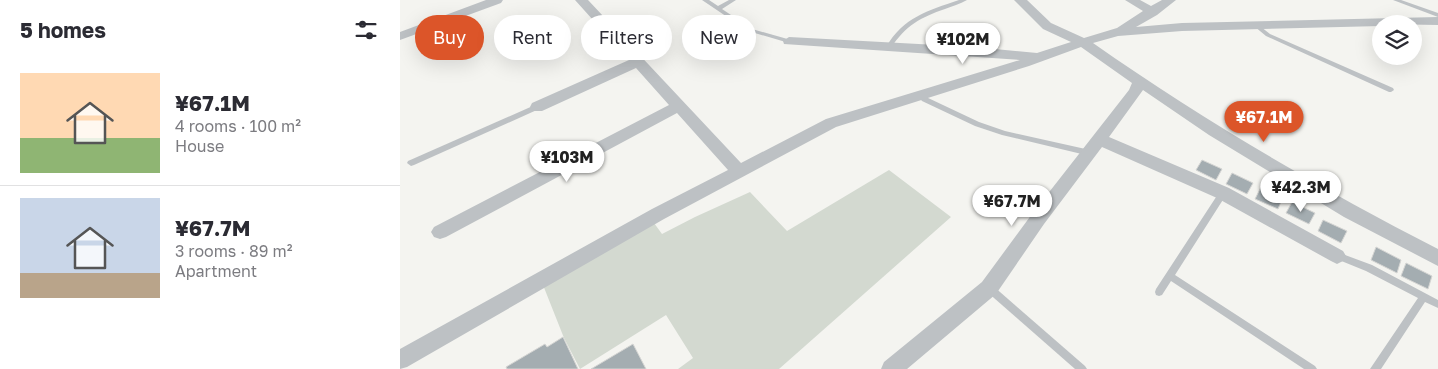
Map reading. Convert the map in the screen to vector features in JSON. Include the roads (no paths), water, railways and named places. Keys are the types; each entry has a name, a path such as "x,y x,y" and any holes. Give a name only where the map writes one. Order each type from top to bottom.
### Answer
{"street":[{"path":"400,36 497,0"},
{"path":"581,0 739,171"},
{"path":"1020,0 1047,26 1082,42 1138,82 1154,90 1214,131 1350,212 1438,258"},
{"path":"1130,0 1153,12"},
{"path":"1117,32 1170,0"},
{"path":"400,360 658,214 839,120 1117,32 1182,27 1438,21"},
{"path":"789,41 974,51 1039,58"},
{"path":"537,107 639,61"},
{"path":"891,369 988,288 1136,91 1138,82"},
{"path":"440,232 679,106"},
{"path":"1095,146 1223,193 1337,256"}],"lane":[{"path":"705,0 750,30 789,41"},
{"path":"719,8 733,0"},
{"path":"889,47 893,40 915,19 964,0"},
{"path":"1396,0 1438,15"},
{"path":"1256,25 1268,34 1391,90"},
{"path":"920,95 924,99 977,124 1004,133 1095,146"},
{"path":"411,163 537,107"},
{"path":"1160,292 1223,193"},
{"path":"1337,256 1369,268 1438,304"},
{"path":"1171,277 1312,369"},
{"path":"988,288 1082,369"},
{"path":"1375,369 1424,296"}]}
